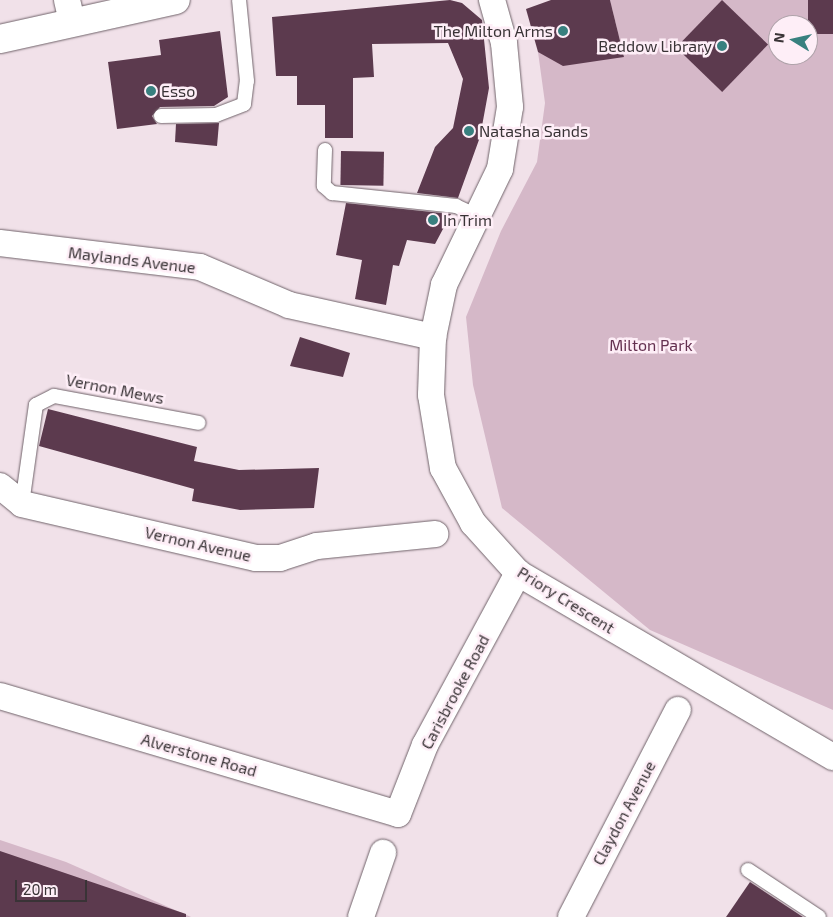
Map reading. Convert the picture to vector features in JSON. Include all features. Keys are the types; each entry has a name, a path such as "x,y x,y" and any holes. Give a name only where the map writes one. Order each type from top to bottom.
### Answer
{"main road":[{"path":"0,39 69,10 176,0"}],"street":[{"name":"Priory Crescent","path":"492,0 504,43 510,107 500,170 480,217 444,285 433,337 431,395 443,468 473,522 518,573 833,757"},
{"name":"Maylands Avenue","path":"0,243 200,267 289,305 433,337"},
{"name":"Vernon Avenue","path":"0,486 22,504 256,558 280,558 317,546 434,534"},
{"name":"Carisbrooke Road","path":"398,814 425,745 518,573"},
{"name":"Alverstone Road","path":"0,696 398,814"},
{"name":"Claydon Avenue","path":"571,917 678,710"},
{"path":"361,917 383,853"}],"lane":[{"path":"161,116 216,115 244,104 247,81 239,0"},
{"path":"325,150 324,186 332,193 456,206 480,217"},
{"name":"Vernon Mews","path":"22,504 36,405 54,396 199,423"},
{"path":"748,870 819,917"}],"green space":[{"name":"Milton Park","path":"610,0 833,0 833,710 650,630 502,508 473,385 466,317 501,231 537,162 545,103 538,52 624,57"},
{"path":"0,840 66,862 191,917 0,917"}],"building":[{"path":"450,0 462,3 482,20 489,88 480,137 458,198 417,193 435,147 453,128 463,79 448,43 372,44 374,77 353,78 353,138 325,138 325,105 297,105 297,76 276,76 272,17"},
{"name":"The Milton Arms","path":"551,0 610,0 624,57 563,66 538,52 526,9"},
{"name":"Beddow Library","path":"722,0 768,44 722,92 676,47"},
{"path":"808,0 833,0 833,34 818,34 818,15 808,15"},
{"path":"220,31 228,97 214,106 160,107 152,116 157,124 117,129 108,62 161,55 159,40"},
{"path":"219,123 217,146 175,142 176,124"},
{"path":"341,151 384,152 383,186 340,185"},
{"path":"346,203 451,214 435,244 407,240 399,266 393,265 386,305 355,299 362,260 336,255"},
{"path":"300,337 350,353 343,377 290,366"},
{"path":"48,409 197,447 194,461 239,470 319,468 314,508 240,510 192,501 194,489 39,446"},
{"path":"0,851 186,914 186,917 0,917"},
{"path":"750,882 803,917 726,917"}],"place":[{"name":"The Milton Arms","path":"563,31"},
{"name":"Beddow Library","path":"722,46"},
{"name":"Esso","path":"151,91"},
{"name":"Natasha Sands","path":"469,131"},
{"name":"In Trim","path":"433,220"}]}
